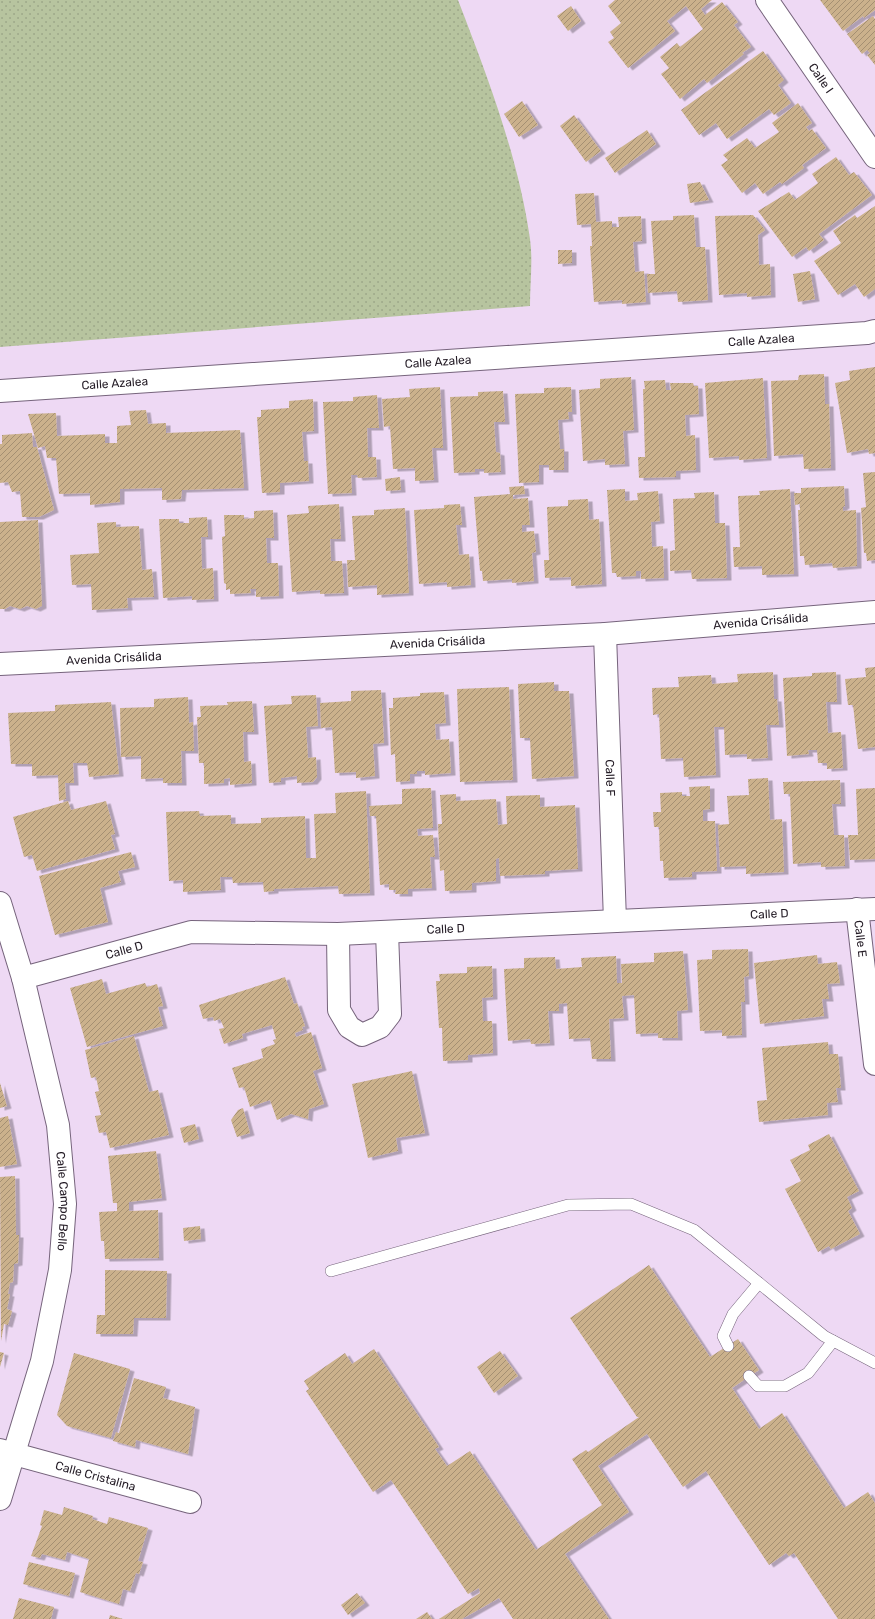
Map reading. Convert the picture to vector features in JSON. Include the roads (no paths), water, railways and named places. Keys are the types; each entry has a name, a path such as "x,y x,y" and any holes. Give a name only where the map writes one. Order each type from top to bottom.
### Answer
{"street":[{"name":"Calle I","path":"767,0 875,157"},
{"name":"Calle Azalea","path":"0,391 867,334 875,331"},
{"name":"Avenida Crisálida","path":"0,664 605,634 875,612"},
{"name":"Calle F","path":"605,634 616,921"},
{"name":"Calle Campo Bello","path":"0,903 23,978 58,1125 65,1204 60,1270 42,1361 6,1452 0,1499"},
{"name":"Calle D","path":"23,978 191,932 338,934 866,909"},
{"name":"Calle E","path":"866,909 875,1064"},
{"path":"338,934 339,1010 349,1027 362,1035 380,1027 390,1014 387,932"},
{"name":"Calle Cristalina","path":"6,1452 190,1502"}],"lane":[{"path":"331,1271 568,1205 631,1204 694,1230 824,1336 875,1363"},
{"path":"728,1346 723,1336 734,1314 759,1283"},
{"path":"749,1376 758,1386 785,1386 808,1373 833,1341"}]}
